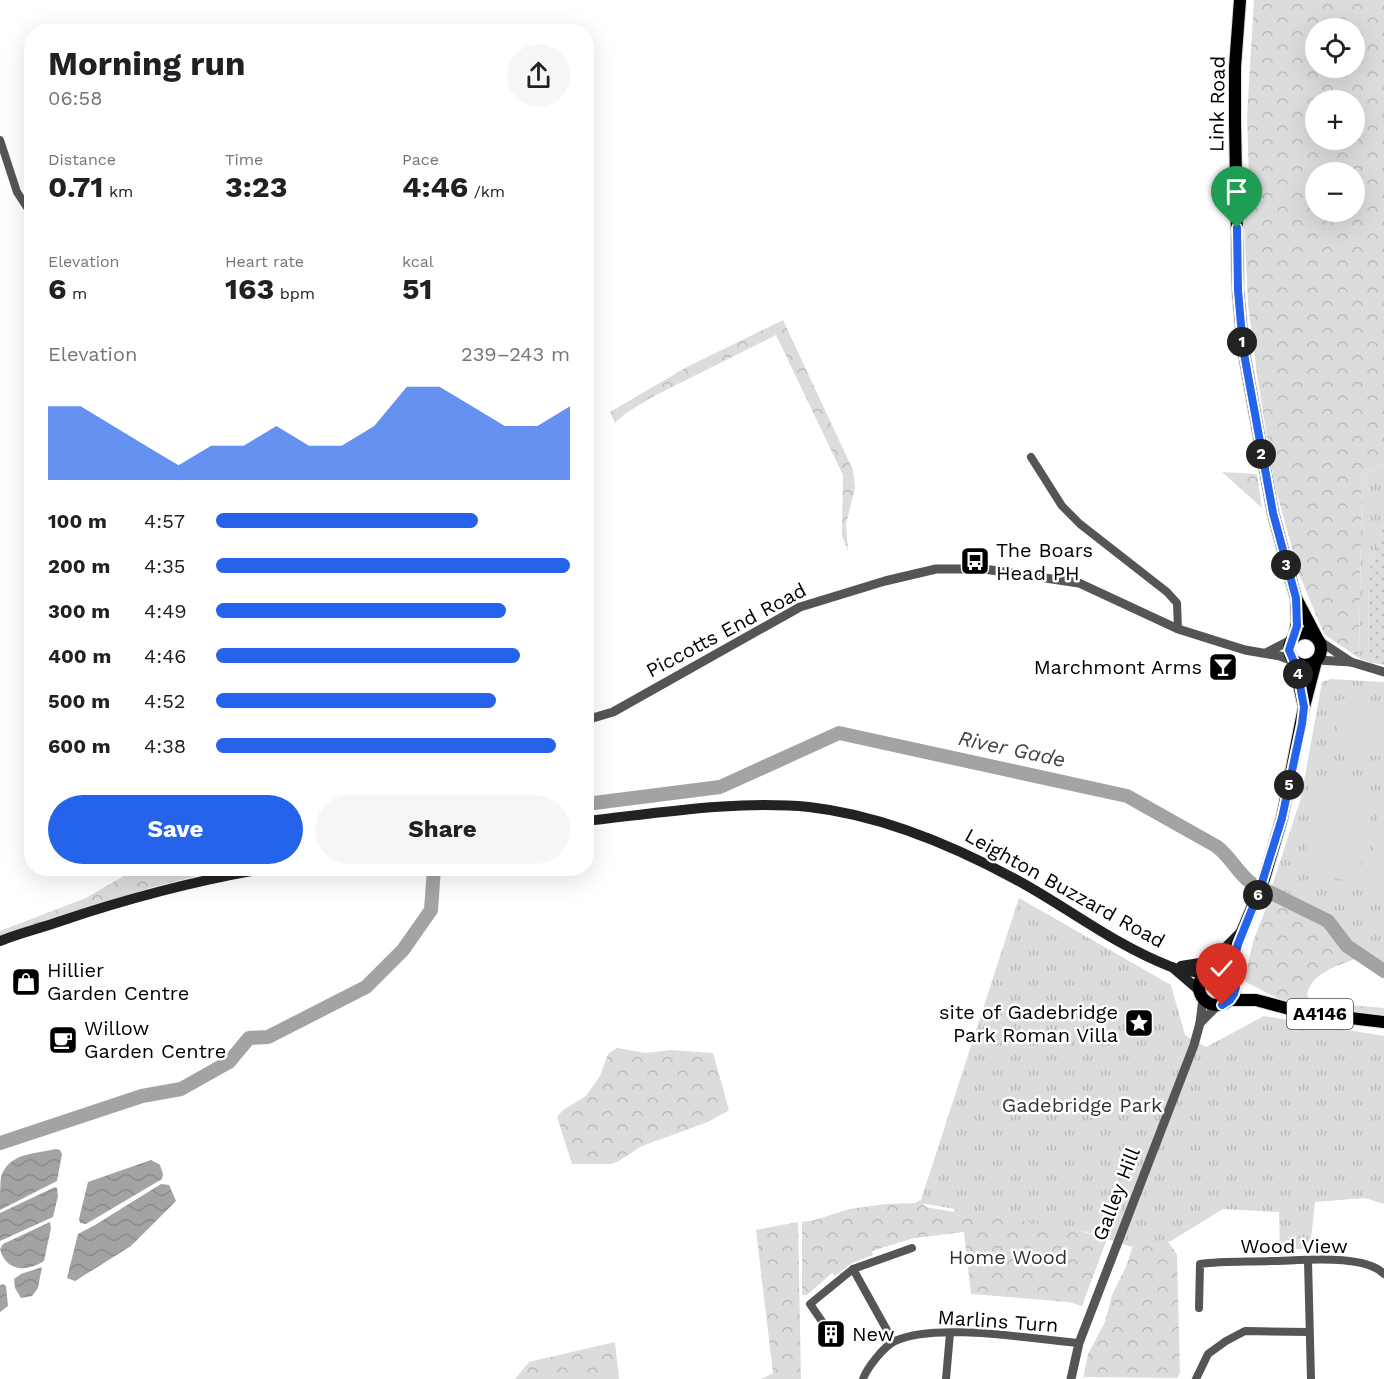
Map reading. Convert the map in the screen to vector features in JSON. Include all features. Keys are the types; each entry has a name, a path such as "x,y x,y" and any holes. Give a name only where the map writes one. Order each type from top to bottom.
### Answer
{"main road":[{"name":"Link Road","path":"1234,981 1233,964 1238,944 1255,905 1282,818 1304,707 1321,652 1317,639 1296,598 1270,503 1243,348 1238,290 1235,123 1235,67 1240,0"},
{"name":"Link Road","path":"1296,598 1297,622 1289,650 1294,661 1304,707"},
{"path":"1293,639 1305,633 1317,639"},
{"path":"1294,661 1305,666 1317,661"},
{"name":"Leighton Buzzard Road","path":"594,820 707,808 774,805 810,807 868,819 958,850 1017,880 1110,938 1171,967 1205,974"},
{"path":"0,941 202,876"},
{"path":"1171,967 1206,962 1225,948 1245,927"},
{"name":"Link Road","path":"1218,969 1238,944"},
{"name":"Leighton Buzzard Road","path":"1171,967 1201,995"},
{"path":"1218,969 1224,970 1234,981 1234,994 1230,1000 1218,1005 1208,1003 1201,995 1199,985 1205,974 1218,969"},
{"name":"A4146","path":"1234,981 1256,1000"},
{"name":"A4146","path":"1230,1000 1256,1000 1301,1012 1384,1022"}],"street":[{"path":"0,140 17,192 24,203"},
{"path":"1031,457 1062,506 1080,524 1167,592 1177,603 1178,629"},
{"name":"Piccotts End Road","path":"594,718 613,712 800,607 885,580 936,568 984,569 1079,583 1178,629 1245,650 1294,661"},
{"path":"1266,653 1293,639"},
{"path":"1317,639 1351,662"},
{"path":"1317,661 1351,662 1384,672"},
{"name":"Galley Hill","path":"1071,1379 1079,1343 1194,1045 1200,1023 1201,995"},
{"name":"Galley Hill","path":"1200,1023 1218,1005"},
{"path":"828,1330 810,1304 854,1269 912,1248"},
{"name":"Wood View","path":"1199,1308 1200,1264 1315,1259 1361,1263 1380,1269 1384,1274"},
{"path":"1308,1261 1311,1379"},
{"path":"854,1269 893,1341 867,1368 863,1379"},
{"path":"1196,1379 1208,1354 1245,1331 1309,1332"},
{"name":"Marlins Turn","path":"893,1341 925,1333 950,1333 1079,1343"},
{"path":"946,1379 950,1333"}],"green space":[{"path":"1254,0 1384,0 1384,464 1362,475 1359,658 1324,634 1299,574 1275,486 1248,304 1244,226 1249,176 1247,116"},
{"path":"783,320 853,470 855,488 846,524 848,551 842,536 843,475 776,335 654,396 626,413 615,423 610,412 687,367"},
{"path":"1384,464 1384,525 1368,574 1369,662 1359,658 1362,475"},
{"path":"1222,472 1257,474 1262,508"},
{"path":"1384,525 1384,665 1369,662 1368,574"},
{"path":"1331,679 1384,682 1384,966 1353,945 1336,921 1327,915 1271,891 1269,895 1301,798 1322,682"},
{"path":"1340,699 1384,703 1384,757 1337,749"},
{"path":"1316,780 1373,792 1358,883 1304,871"},
{"path":"1384,788 1384,892 1367,889"},
{"path":"124,876 197,876 150,888 0,936 0,931 86,898"},
{"name":"Gadebridge Park","path":"1019,898 1171,985 1185,1035 1206,1047 1264,1016 1384,1036 1384,1204 1365,1198 1315,1202 1310,1249 1280,1249 1279,1212 1223,1209 1171,1241 1132,1247 1086,1232 920,1203"},
{"path":"1269,900 1322,925 1355,959 1319,976 1309,987 1307,995 1309,999 1384,1008 1384,1015 1325,1008 1279,999 1244,981 1253,942"},
{"path":"617,1048 646,1053 670,1050 713,1053 729,1110 708,1122 642,1146 617,1162 572,1164 557,1117 563,1110 586,1096 600,1076 608,1054"},
{"name":"Home Wood","path":"920,1200 926,1207 954,1212 954,1207 1080,1231 1107,1239 1082,1306 1069,1302 971,1294 964,1232 914,1238 872,1251 873,1255 852,1263 835,1276 832,1273 807,1295 802,1295 802,1222 849,1209 915,1203"},
{"path":"798,1222 801,1379 761,1379 773,1373 756,1230"},
{"path":"1168,1241 1177,1255 1180,1373 1177,1378 1085,1377 1083,1379 1088,1354 1105,1322 1112,1295 1126,1267 1132,1248 1138,1243"},
{"path":"615,1342 619,1379 515,1379 529,1362"}],"water":[{"path":"56,1149 62,1154 57,1181 0,1210 1,1177 10,1163 17,1158"},
{"path":"151,1160 160,1165 162,1179 86,1224 80,1223 88,1182"},
{"path":"161,1184 169,1185 176,1201 131,1246 75,1281 67,1278 78,1234"},
{"path":"55,1187 58,1196 53,1217 0,1241 0,1213"},
{"path":"50,1222 51,1228 44,1261 24,1268 12,1266 7,1262 0,1249 3,1244"},
{"path":"42,1267 38,1288 32,1296 21,1298 15,1288 14,1279 21,1274"},
{"path":"0,1285 6,1286 8,1306 0,1312"}],"waterway":[{"name":"River Gade","path":"594,803 720,787 839,733 1127,796 1216,846 1251,883 1328,921 1347,946 1384,971"},
{"name":"River Gade","path":"0,1143 142,1096 181,1089 229,1062 249,1038 268,1037 366,987 403,950 431,910 433,876"}],"place":[{"name":"The Boars Head PH","path":"975,561"},
{"name":"Marchmont Arms","path":"1223,667"},
{"name":"Hillier Garden Centre","path":"26,982"},
{"name":"site of Gadebridge Park Roman Villa","path":"1139,1023"},
{"name":"Willow Garden Centre","path":"63,1040"},
{"name":"New","path":"831,1334"}],"route":[{"path":"1222,1005 1230,1000 1236,987 1233,978 1233,964 1238,944 1264,879 1282,818 1304,707 1297,669 1289,650 1297,626 1296,598 1263,466 1243,348 1238,290 1237,228"}]}
